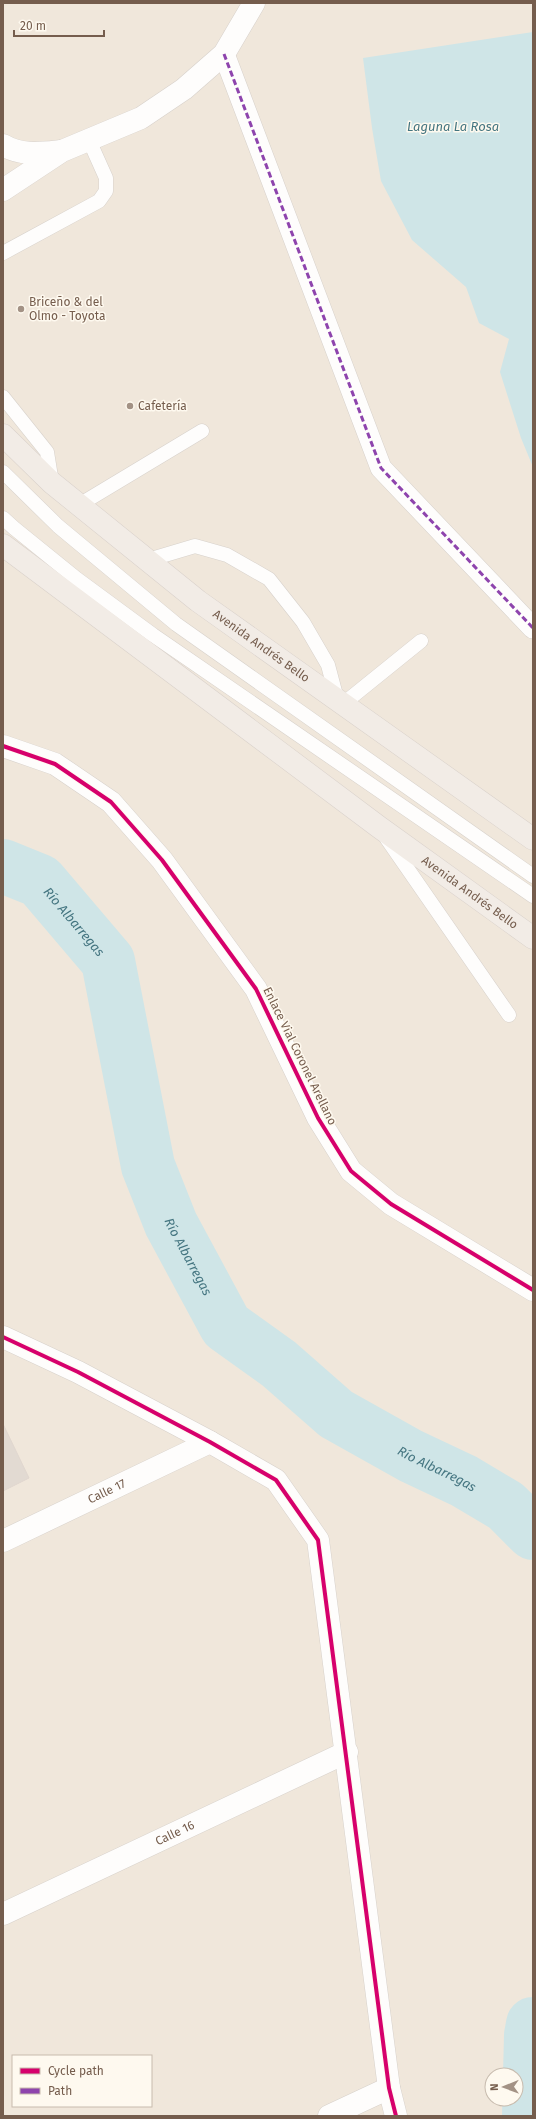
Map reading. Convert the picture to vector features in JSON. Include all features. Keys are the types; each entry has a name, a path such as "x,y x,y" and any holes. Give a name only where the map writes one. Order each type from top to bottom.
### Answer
{"highway":[{"name":"Avenida Andrés Bello","path":"3,435 52,483 198,601 533,839"},
{"name":"Avenida Andrés Bello","path":"3,546 379,827 533,938"}],"street":[{"path":"3,190 62,151 141,118 184,89 224,54 254,3"},
{"path":"224,54 381,468 533,628"},
{"path":"3,144 10,149 36,154 62,151"},
{"name":"Enlace Vial Coronel Arellano","path":"3,746 55,764 111,802 162,860 256,989 318,1118 351,1171 391,1204 533,1290"},
{"path":"3,1337 78,1372 210,1442 276,1480 318,1540 347,1752 389,2088 396,2116"},
{"name":"Calle 17","path":"3,1541 210,1442"},
{"name":"Calle 16","path":"3,1914 347,1752"},
{"path":"329,2116 389,2088"}],"lane":[{"path":"3,253 99,202 106,191 106,178 88,140"},
{"path":"3,397 47,452 52,483"},
{"path":"79,505 202,431"},
{"path":"3,472 58,526 176,624 533,876"},
{"path":"3,518 77,579 153,635 533,896"},
{"path":"148,560 195,546 227,555 269,580 303,622 328,665 340,701 421,641"},
{"path":"379,827 509,1015"}],"shaded area":[{"path":"3,3 533,3 533,2116 3,2116"}],"water":[{"name":"Laguna La Rosa","path":"533,32 533,467 521,438 500,372 509,339 479,323 466,287 412,240 381,181 372,128 363,58"}],"building":[{"path":"3,1424 29,1478 3,1491"}],"waterway":[{"name":"Río Albarregas","path":"3,866 40,881 108,961 148,1166 171,1224 226,1326 279,1364 336,1414 411,1456 464,1481 506,1506 533,1533"},
{"name":"Río Albarregas","path":"529,2116 531,2035 533,2024"}],"marked path":[{"path":"224,54 381,468 533,628"}],"cycle path":[{"path":"3,746 55,764 111,802 162,860 256,989 318,1118 351,1171 391,1204 533,1290"},
{"path":"3,1337 78,1372 210,1442 276,1480 318,1540 389,2088 396,2116"}],"place":[{"name":"Briceño & del Olmo - Toyota","path":"21,309"},
{"name":"Cafetería","path":"130,406"}]}
